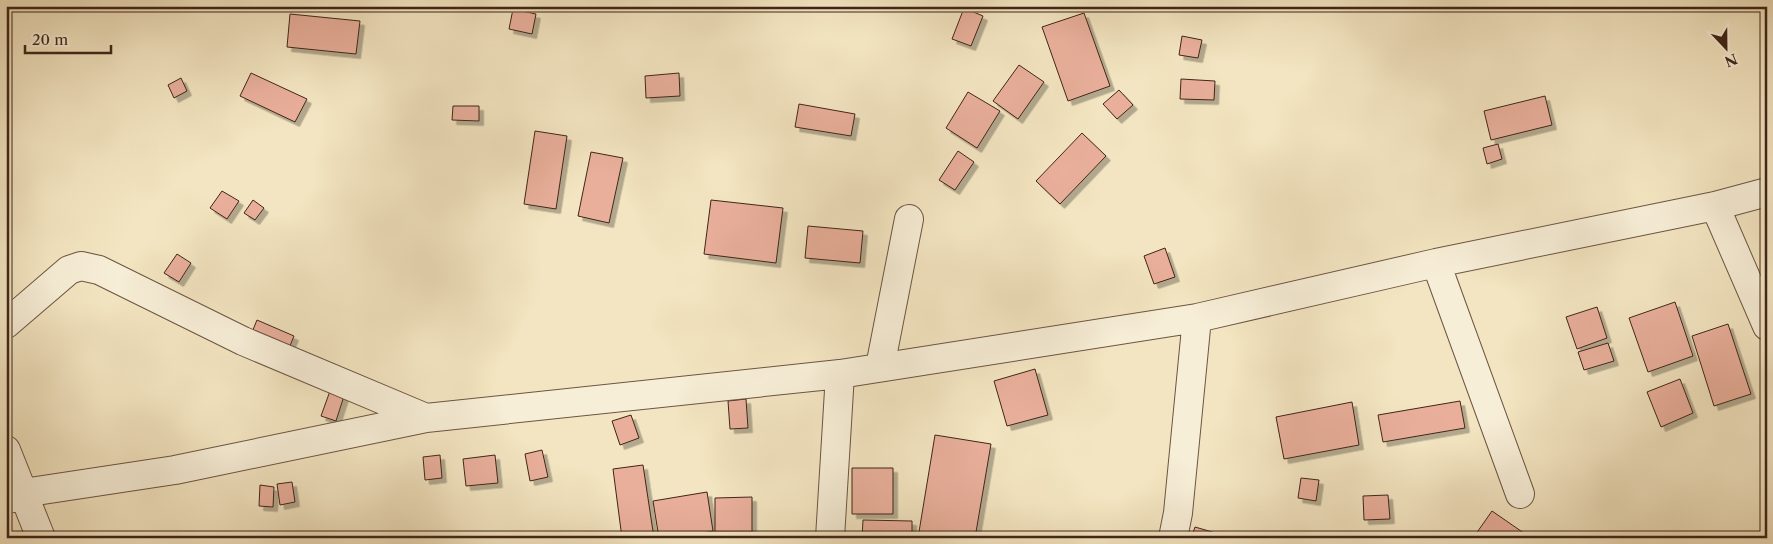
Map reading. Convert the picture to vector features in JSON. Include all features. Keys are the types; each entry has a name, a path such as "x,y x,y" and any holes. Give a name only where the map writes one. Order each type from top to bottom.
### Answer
{"street":[{"path":"15,496 175,470 426,418 840,374 1197,318 1436,263 1715,206 1767,192"},
{"path":"1715,206 1767,326"},
{"path":"880,367 909,219"},
{"path":"1436,263 1520,494"},
{"path":"6,324 69,270 81,266 99,270 243,341 426,418"},
{"path":"1173,538 1178,513 1197,318"},
{"path":"830,538 840,374"},
{"path":"6,450 15,496 41,538"}],"building":[{"path":"964,8 983,16 971,46 952,39"},
{"path":"513,9 536,14 532,34 509,29"},
{"path":"1084,13 1110,86 1068,101 1042,27"},
{"path":"290,14 360,21 356,54 287,47"},
{"path":"1182,36 1202,40 1198,58 1179,55"},
{"path":"1019,65 1044,82 1018,119 993,101"},
{"path":"251,73 307,99 295,122 240,96"},
{"path":"679,73 680,96 646,98 645,76"},
{"path":"181,78 187,91 174,98 168,85"},
{"path":"1181,79 1215,81 1214,100 1180,99"},
{"path":"1119,90 1133,105 1117,119 1103,104"},
{"path":"968,92 1000,111 977,148 946,128"},
{"path":"1545,96 1552,125 1491,140 1484,111"},
{"path":"799,104 855,114 851,136 795,127"},
{"path":"453,106 479,106 479,121 452,120"},
{"path":"535,131 567,136 556,209 524,204"},
{"path":"1082,133 1106,156 1060,204 1036,181"},
{"path":"1498,144 1502,159 1487,164 1483,148"},
{"path":"958,151 974,162 955,190 939,180"},
{"path":"591,152 623,158 609,223 578,216"},
{"path":"222,191 239,201 227,219 210,208"},
{"path":"253,200 264,208 255,220 244,213"},
{"path":"711,200 783,208 776,263 704,254"},
{"path":"808,226 863,231 860,263 805,258"},
{"path":"1165,248 1175,277 1154,284 1144,256"},
{"path":"177,254 191,263 179,282 164,273"},
{"path":"1675,302 1693,356 1648,372 1629,318"},
{"path":"1597,307 1607,338 1577,349 1566,317"},
{"path":"257,320 294,336 287,353 250,337"},
{"path":"1728,324 1751,394 1714,406 1692,336"},
{"path":"1608,343 1614,361 1584,370 1578,352"},
{"path":"1035,369 1048,415 1007,426 994,381"},
{"path":"1680,379 1693,413 1661,427 1647,392"},
{"path":"330,391 344,396 336,421 321,416"},
{"path":"746,399 748,428 730,429 728,401"},
{"path":"1460,401 1465,428 1383,442 1378,415"},
{"path":"1352,402 1359,445 1284,459 1276,417"},
{"path":"631,415 639,438 620,445 612,421"},
{"path":"935,435 991,444 975,538 918,538"},
{"path":"542,450 548,477 530,481 525,454"},
{"path":"440,455 442,478 425,480 423,457"},
{"path":"495,455 498,483 466,486 463,459"},
{"path":"643,465 654,538 622,538 613,469"},
{"path":"852,468 893,468 893,514 852,514"},
{"path":"1301,478 1319,480 1316,501 1298,498"},
{"path":"292,482 295,502 280,505 277,484"},
{"path":"260,485 274,487 273,507 259,506"},
{"path":"707,492 713,531 675,538 659,538 653,501"},
{"path":"1388,495 1390,519 1364,520 1363,496"},
{"path":"752,497 752,532 715,532 715,498"},
{"path":"1492,511 1531,538 1473,538"},
{"path":"863,520 912,521 912,538 862,538"},
{"path":"1195,527 1233,538 1191,538"}]}
